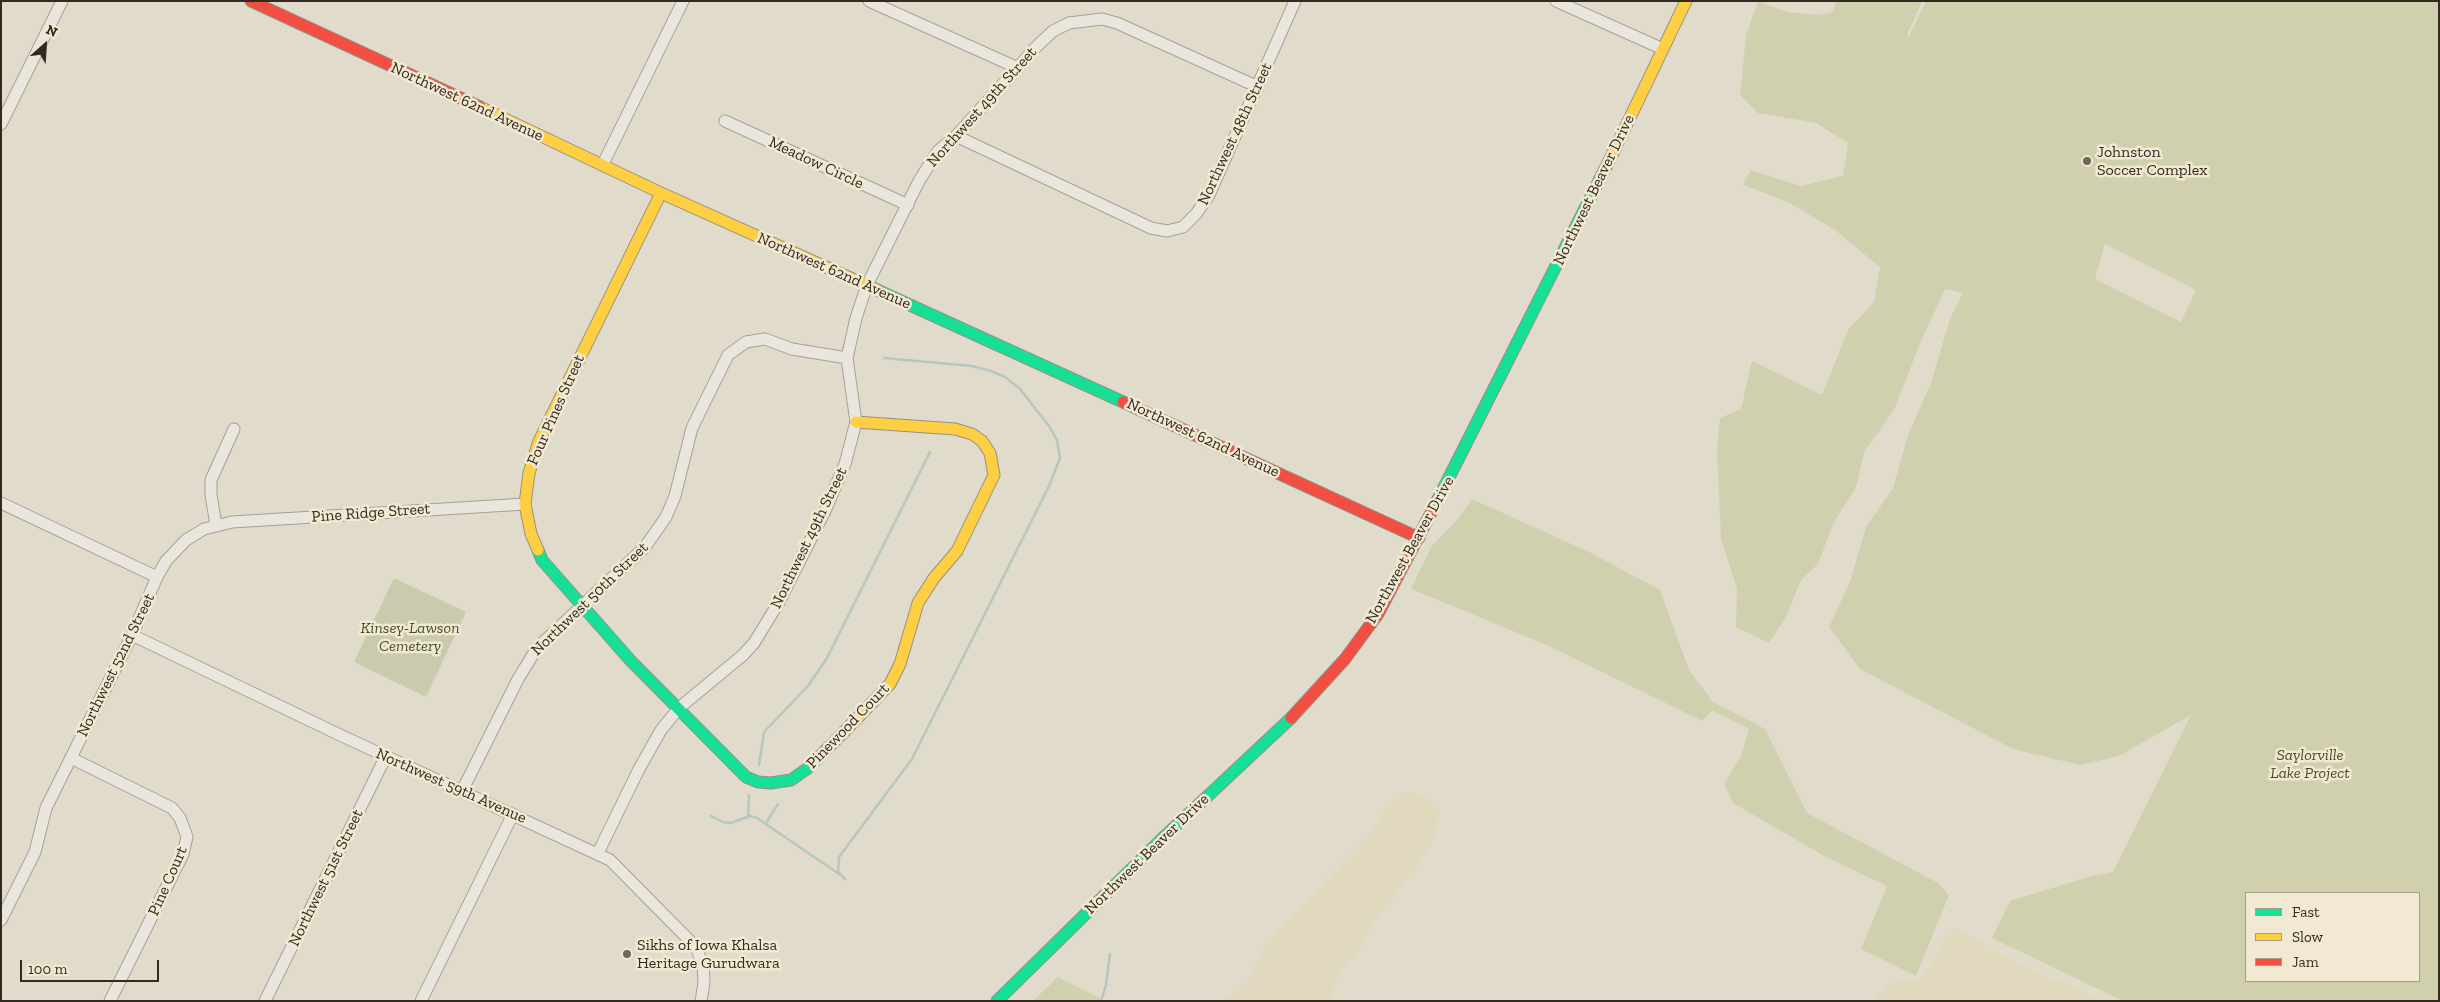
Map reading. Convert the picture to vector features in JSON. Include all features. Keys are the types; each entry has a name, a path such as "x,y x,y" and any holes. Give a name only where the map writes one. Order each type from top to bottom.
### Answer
{"street":[{"path":"1,124 62,1"},
{"name":"Northwest 62nd Avenue","path":"251,1 603,164 661,193 868,285 1419,538"},
{"path":"603,164 683,1"},
{"path":"869,1 1018,68"},
{"name":"Northwest 48th Street","path":"956,136 1151,228 1167,231 1183,227 1196,214 1209,195 1295,1"},
{"path":"1556,1 1663,49"},
{"name":"Northwest Beaver Drive","path":"997,1001 1165,836 1303,707 1330,677 1378,614 1419,538 1608,164 1686,1"},
{"name":"Northwest 49th Street","path":"598,853 638,771 661,730 679,708 744,655 766,626 825,511 845,464 856,422 847,358 856,318 868,285 928,165 938,151 956,136 1053,31 1069,22 1102,19 1117,23 1258,87"},
{"name":"Meadow Circle","path":"725,121 908,205"},
{"name":"Four Pines Street","path":"661,193 540,441 529,473 526,504 531,534 542,560 630,660 679,708"},
{"name":"Northwest 50th Street","path":"462,791 530,656 552,632 645,547 666,517 675,496 692,428 724,361 733,349 752,340 765,339 792,349 847,358"},
{"name":"Pinewood Court","path":"679,708 746,777 758,782 771,783 791,780 808,768 890,684 900,664 918,603 934,578 957,551 994,476 990,453 982,441 972,434 955,429 856,422"},
{"path":"216,525 211,495 211,480 234,429"},
{"path":"1,503 157,577"},
{"name":"Pine Ridge Street","path":"216,525 510,503 526,504"},
{"name":"Northwest 52nd Street","path":"1,920 35,852 46,808 132,635 157,577 175,550 198,533 216,525"},
{"name":"Northwest 59th Avenue","path":"132,635 386,756 598,853 616,864 696,947 703,965 704,983 701,1001"},
{"name":"Northwest 51st Street","path":"265,1001 386,756"},
{"name":"Pine Court","path":"71,758 172,808 180,818 187,837 183,854 110,1001"},
{"path":"421,1001 513,814"}],"shaded area":[{"path":"1406,792 1425,796 1439,810 1438,828 1428,851 1372,926 1359,951 1341,969 1332,994 1334,1001 1222,1001 1246,984 1260,954 1281,927 1371,834 1385,808"},
{"path":"1955,928 2030,969 2085,992 2101,1001 1872,1001 1885,985 1903,980 1919,980 1933,961 1942,942"}],"green space":[{"name":"Saylorville Lake Project","path":"1758,1 1787,12 1818,15 1833,12 1836,1 1922,1 1907,35 1908,38 1926,1 2439,1 2439,1001 2123,1001 1992,938 2010,901 2092,876 2113,872 2191,715 2119,756 2080,765 2013,749 1860,669 1829,627 1850,582 1866,527 1893,488 1908,435 1931,383 1950,319 1963,293 1945,289 1921,341 1894,410 1864,452 1856,487 1833,524 1818,564 1801,580 1786,617 1769,643 1736,627 1737,589 1721,539 1717,451 1720,418 1741,409 1752,361 1822,395 1848,330 1874,302 1880,267 1835,230 1788,202 1743,185 1751,170 1800,186 1843,176 1848,143 1816,123 1758,113 1740,95 1746,35","holes":["2105,244 2196,290 2181,322 2095,279"]},
{"path":"1472,499 1589,552 1660,590 1689,670 1713,702 1765,729 1807,813 1938,883 1949,895 1916,976 1861,949 1887,886 1826,857 1733,803 1724,784 1742,754 1749,729 1712,710 1702,721 1547,645 1411,589 1431,547 1459,518"},
{"name":"Kinsey-Lawson Cemetery","path":"394,578 466,612 426,697 354,662"},
{"path":"1058,977 1106,1001 1033,1001"}],"waterway":[{"path":"845,879 838,872 839,857 912,759 1049,486 1060,458 1057,440 1049,426 1020,389 1005,377 972,366 884,358"},
{"path":"759,765 764,732 808,686 827,658 930,452"},
{"path":"748,816 749,795"},
{"path":"766,823 778,804"},
{"path":"711,816 723,822 731,823 750,816 757,818 839,874"},
{"path":"1101,1001 1106,985 1110,954"}],"traffic: fast":[{"path":"1432,511 1613,153"},
{"path":"877,290 1123,402"},
{"path":"538,550 542,560 630,660 746,777 758,782 771,783 791,780 808,768 842,734"},
{"path":"997,1001 1165,836 1291,718"}],"traffic: slow":[{"path":"1613,153 1686,1"},
{"path":"480,107 661,193 877,290"},
{"path":"538,550 531,534 525,504 529,473 539,441 661,193"},
{"path":"842,734 890,684 900,664 918,603 934,578 957,551 994,475 990,453 982,441 972,434 955,429 856,422"}],"traffic: jam":[{"path":"251,1 480,107"},
{"path":"1123,402 1419,538"},
{"path":"1291,718 1345,659 1378,614 1432,511"}],"place":[{"name":"Johnston Soccer Complex","path":"2087,161"},
{"name":"Sikhs of Iowa Khalsa Heritage Gurudwara","path":"627,954"}]}
